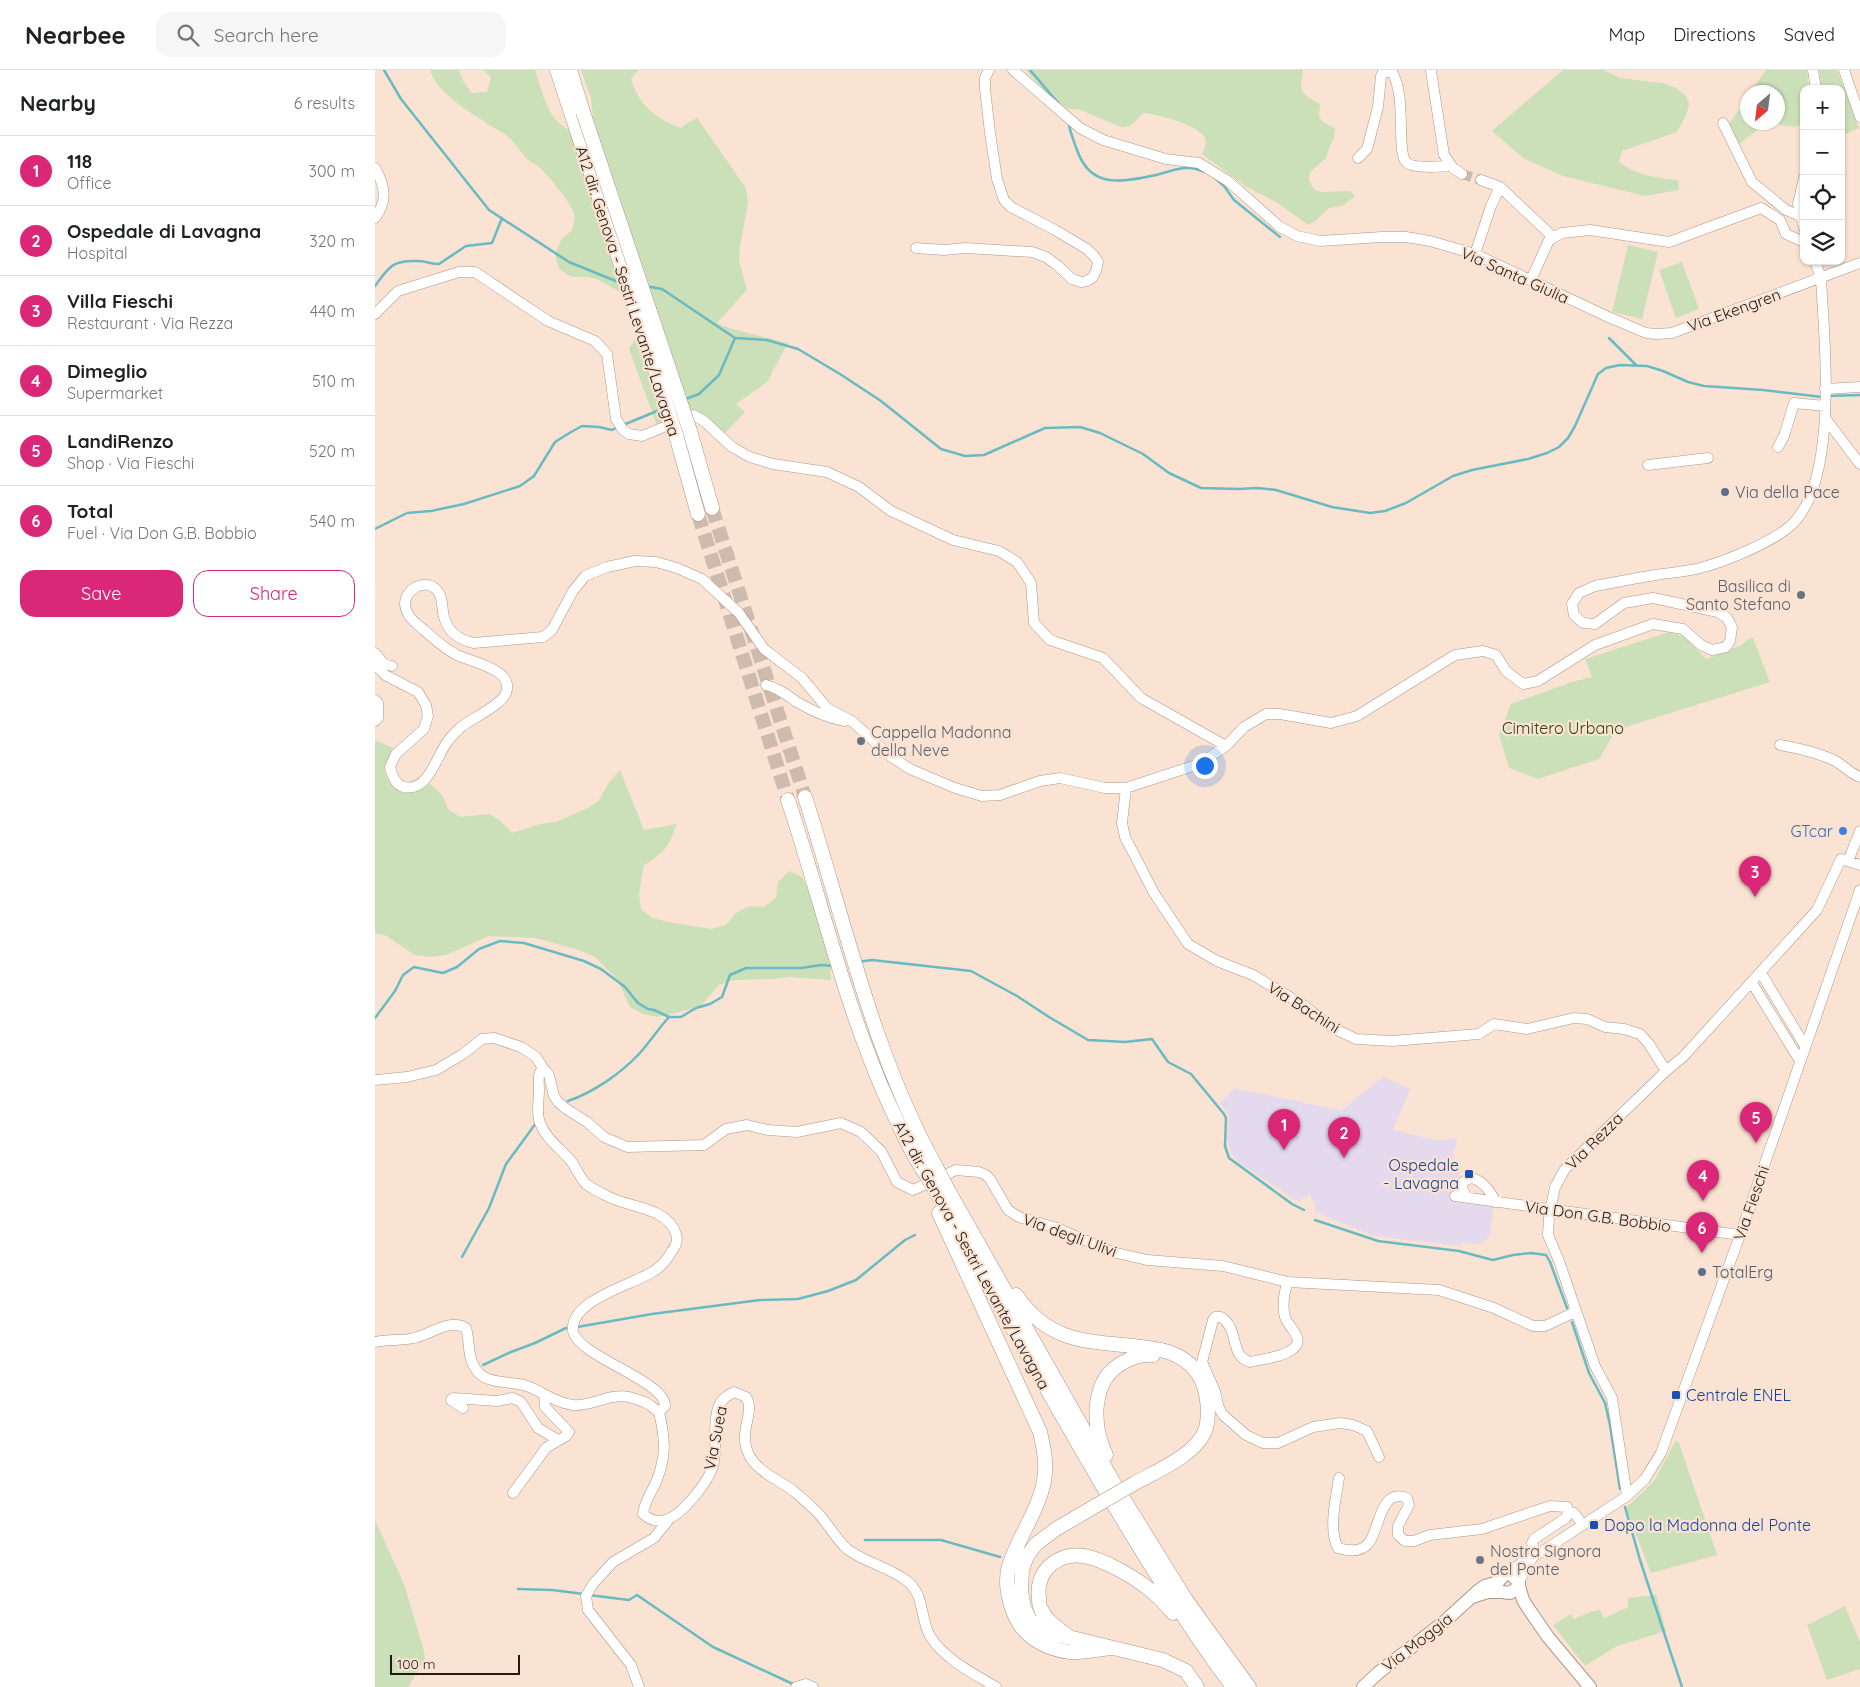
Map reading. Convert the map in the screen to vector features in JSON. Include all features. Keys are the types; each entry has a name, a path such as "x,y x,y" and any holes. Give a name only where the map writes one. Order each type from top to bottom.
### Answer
{"highway":[{"name":"A12 dir. Genova - Sestri Levante/Lavagna","path":"557,70 577,114 626,280 676,435 698,514"},
{"path":"570,70 577,114 690,431 712,508"},
{"path":"805,797 868,1005 911,1136 938,1193 1040,1432 1046,1462 1044,1482 1037,1504 1009,1568 1008,1591 1013,1612 1027,1633 1048,1646 1071,1652 1112,1648"},
{"name":"A12 dir. Genova - Sestri Levante/Lavagna","path":"787,800 809,864 853,1012 877,1078 911,1136 925,1169"},
{"name":"A12 dir. Genova - Sestri Levante/Lavagna","path":"938,1193 1084,1455 1161,1584 1205,1650"},
{"path":"938,1193 971,1231 1025,1308 1036,1319 1052,1330 1069,1337 1168,1352 1184,1359 1198,1372 1205,1387 1208,1406 1206,1428 1195,1445 1183,1457 1097,1505 1036,1544 1027,1556 1022,1570 1021,1590 1024,1608 1030,1620 1047,1633 1163,1660 1186,1671 1197,1687"},
{"path":"971,1231 1116,1487 1189,1604 1249,1687"},
{"path":"1174,1581 1152,1536 1105,1453 1098,1430 1096,1406 1100,1391 1107,1377 1117,1366 1145,1354 1168,1357 1184,1365 1205,1387"},
{"path":"1069,1637 1050,1622 1040,1609 1038,1590 1042,1573 1053,1562 1069,1555 1085,1556 1103,1563 1149,1589 1205,1650 1233,1687"}],"main road":[{"path":"1509,1573 1519,1584 1523,1600 1549,1637"},
{"name":"Via Moggia","path":"1502,1589 1503,1576 1509,1573"},
{"name":"Via Moggia","path":"1363,1687 1378,1673 1432,1632 1485,1586 1502,1589 1511,1593 1519,1584"},
{"path":"1502,1589 1549,1637 1590,1687"}],"street":[{"path":"916,248 944,250 965,248 1032,252 1046,257 1072,279 1081,282 1093,278 1096,271 1097,262 1095,257 1087,249 1017,211 1004,200 997,179 985,90 985,78 989,70"},
{"name":"Via Santa Giulia","path":"1013,70 1080,128 1103,140 1166,159 1199,163 1228,180 1279,227 1297,236 1320,241 1382,237 1406,237 1430,241 1475,254 1646,333"},
{"path":"1813,70 1815,85"},
{"path":"1844,70 1860,117"},
{"path":"1358,158 1367,149 1377,107 1381,76 1385,71 1391,72 1397,80 1404,160 1408,164 1419,166 1443,167 1451,165"},
{"path":"1431,71 1444,156 1451,165 1463,174"},
{"path":"1723,123 1752,182 1786,210 1800,216"},
{"path":"375,168 384,186 385,197 382,208 375,218"},
{"path":"1481,180 1500,187 1553,237"},
{"path":"1475,254 1491,206 1500,187"},
{"path":"1800,195 1798,204 1800,216"},
{"path":"1531,280 1549,240 1562,233 1590,230 1669,242 1761,208 1780,220 1786,234 1800,240"},
{"name":"Via Ekengren","path":"1646,333 1672,333 1860,262"},
{"path":"375,664 385,675 418,692 427,705 428,716 424,729 396,754 390,767 393,778 401,786 409,788 420,784 429,774 448,740 507,694 507,685 501,675 490,667 457,655 414,622 405,608 407,595 411,590 423,585 432,587 440,594 444,618 448,627 455,635 464,640 474,643 543,637 552,630 573,591 585,576 607,567 635,560 656,562 677,568 703,579 739,613 764,649 802,678 827,708 853,722 889,756 910,769 955,788 982,796 1000,795 1040,781 1060,778 1105,788 1126,788 1199,764 1226,746 1244,726 1266,714 1280,714 1331,722 1357,716 1455,655 1483,651 1496,655 1506,671 1523,684 1538,681 1595,645 1653,624 1683,629 1711,650 1726,647 1730,641 1732,627 1727,618 1718,612 1653,598 1624,603 1595,624 1589,624 1578,620 1574,615 1573,604 1579,593 1595,586 1703,568 1775,538 1791,526 1807,502 1819,468 1825,418 1821,278 1816,265"},
{"path":"375,314 397,292 467,271 482,275 548,321 595,341 607,354 616,419 623,430 635,436 642,436 693,415 704,421 732,447 749,457 773,464 827,472 859,487 891,511 953,540 999,551 1017,562 1031,583 1034,623 1050,640 1103,658 1141,698 1226,746"},
{"path":"1778,447 1794,403 1825,398 1860,387"},
{"path":"1825,418 1860,464"},
{"path":"1648,465 1708,458"},
{"path":"375,654 384,664 392,666"},
{"path":"766,685 777,688 799,703 827,718 853,722"},
{"path":"375,700 378,703 378,718 375,721"},
{"path":"1780,745 1801,749 1836,762 1851,774 1860,777"},
{"name":"Via Bachini","path":"1126,788 1122,823 1125,837 1154,893 1187,944 1217,961 1253,975 1303,1005 1333,1028 1356,1039 1392,1041 1479,1034 1494,1024 1527,1029 1575,1018 1587,1019 1605,1027 1625,1029 1640,1034 1649,1044 1665,1071"},
{"path":"1860,830 1847,861 1860,866"},
{"name":"Via Rezza","path":"1627,1496 1612,1398 1595,1366 1559,1261 1547,1235 1555,1187 1565,1169 1665,1071 1683,1058 1761,973 1817,910 1841,859 1847,861"},
{"name":"Via Fieschi","path":"1537,1554 1627,1496 1645,1478 1661,1453 1740,1235 1860,890"},
{"path":"1761,973 1805,1046"},
{"path":"1752,983 1799,1061"},
{"path":"375,1080 407,1077 436,1070 463,1054 482,1039 494,1038 521,1047 536,1057 543,1068 539,1073 539,1123 570,1160 585,1183 622,1203 647,1209 660,1216 673,1225 677,1236 672,1252 655,1270 596,1298 584,1307 576,1318 573,1330 575,1336 587,1348 640,1379 660,1394 665,1401 665,1406 659,1412"},
{"name":"Via degli Ulivi","path":"543,1068 549,1076 558,1102 587,1122 604,1137 627,1147 704,1145 727,1129 747,1125 768,1130 797,1132 841,1123 861,1132 881,1151 897,1182 913,1190 956,1170 979,1172 990,1179 1009,1210 1019,1217 1057,1228 1112,1252 1147,1260 1223,1266 1288,1282 1439,1290 1494,1308 1533,1326 1545,1326 1575,1312"},
{"name":"Via Don G.B. Bobbio","path":"1495,1202 1488,1189 1479,1180 1471,1178 1464,1181 1461,1185 1461,1197 1495,1202 1740,1235"},
{"path":"1288,1282 1285,1289 1285,1316 1296,1333 1297,1339 1295,1346 1288,1352 1250,1362 1243,1360 1239,1356 1230,1324 1221,1316 1215,1317 1213,1320 1202,1362 1215,1391 1218,1406 1223,1415 1246,1435 1263,1443 1278,1443 1313,1426 1340,1423 1353,1425 1367,1431 1379,1457"},
{"path":"375,1342 413,1339 449,1324 458,1323 466,1328 469,1337 470,1356 475,1370 487,1378 527,1386 544,1395 572,1405 582,1405 615,1397 627,1397 643,1401 659,1412 665,1440 663,1458 657,1480 643,1509 643,1514 655,1521 664,1521 670,1518"},
{"name":"Via Suea","path":"670,1518 688,1503 705,1482 712,1468 718,1406 724,1398 734,1392 747,1397 750,1403 744,1442 749,1456 776,1481 795,1492 821,1517 845,1547 864,1560 909,1582 919,1596 929,1635 940,1648 961,1665 996,1687"},
{"path":"513,1493 545,1448 566,1436 569,1432 545,1407 544,1395"},
{"path":"463,1408 451,1400 453,1398 497,1401 513,1398 521,1402 538,1428 558,1440"},
{"path":"1339,1478 1335,1507 1334,1541 1338,1548 1349,1551 1359,1550 1368,1544 1385,1504 1393,1497 1402,1496 1407,1498 1409,1505 1398,1526 1398,1535 1405,1541 1414,1541 1430,1535 1482,1529 1550,1506 1567,1507 1568,1511 1574,1513 1583,1525"},
{"path":"1519,1584 1537,1554 1532,1543 1534,1539 1567,1518 1568,1511"},
{"path":"639,1687 631,1666 588,1610 586,1596 593,1584 613,1562 654,1538 670,1518"},
{"name":"Via Moggia","path":"1509,1573 1521,1563 1537,1554"},
{"path":"796,1687 806,1684 813,1687"}],"shaded area":[{"path":"1383,1077 1410,1089 1393,1130 1441,1141 1457,1137 1451,1168 1460,1170 1455,1200 1493,1207 1490,1234 1487,1239 1478,1244 1461,1243 1461,1246 1374,1236 1315,1212 1315,1204 1310,1194 1299,1202 1238,1162 1231,1153 1227,1138 1229,1116 1220,1103 1234,1088 1339,1110 1343,1109"}],"green space":[{"path":"431,70 459,70 463,81 472,93 487,92 491,77 483,70 535,70 549,110 554,117 566,128 581,130 593,119 591,98 581,70 638,70 631,79 634,88 638,96 656,116 681,128 697,118 746,188 748,203 739,261 747,290 717,323 729,328 788,343 767,382 736,404 745,412 725,433 708,418 657,426 629,349 647,320 625,295 599,280 588,277 572,277 559,269 555,254 561,240 572,230 574,221 574,215 569,203 547,175 526,158 505,134 473,115 440,88"},
{"path":"1026,70 1303,70 1301,88 1303,92 1320,104 1319,117 1323,122 1335,128 1334,139 1326,158 1310,172 1309,179 1311,185 1315,190 1321,192 1350,191 1355,196 1344,205 1329,208 1308,225 1278,203 1245,186 1202,154 1205,138 1195,129 1167,118 1143,113 1131,125 1121,127 1057,102"},
{"path":"1563,70 1604,70 1620,78 1663,83 1676,88 1686,96 1689,104 1687,113 1677,132 1622,151 1619,162 1632,170 1647,175 1678,180 1679,190 1645,196 1563,176 1523,158 1492,131"},
{"path":"1766,70 1807,70 1809,85 1800,85 1800,124 1796,127 1785,126 1785,85 1756,85"},
{"path":"1819,70 1837,70 1843,85 1821,85"},
{"path":"1845,91 1859,128 1845,134"},
{"path":"1740,108 1740,130 1757,130 1738,145 1729,124"},
{"path":"1628,245 1658,252 1642,319 1612,312"},
{"path":"1682,262 1699,309 1676,318 1659,270"},
{"name":"Cimitero Urbano","path":"1669,632 1685,637 1706,659 1742,645 1747,640 1753,638 1770,682 1616,730 1599,759 1538,779 1509,768 1499,735 1511,704 1572,682 1592,677 1585,659"},
{"path":"375,740 397,750 384,767 390,783 395,788 407,791 430,784 442,795 448,809 460,817 490,814 502,822 512,833 540,824 556,822 590,807 599,800 608,784 620,770 644,830 677,824 662,852 644,865 639,894 641,909 653,918 712,929 726,925 736,913 749,906 764,907 776,898 778,882 789,871 802,877 809,890 830,959 831,980 789,977 733,980 719,985 700,1007 658,1017 643,1014 630,1007 617,979 595,957 579,950 535,938 489,936 446,955 431,957 415,955 386,936 375,933"},
{"path":"1676,1440 1679,1443 1717,1555 1651,1573 1626,1508 1654,1481"},
{"path":"375,1520 404,1584 424,1651 425,1659 408,1687 375,1687"},
{"path":"1656,1595 1666,1631 1617,1646 1585,1666 1553,1625 1571,1614 1574,1619 1600,1610 1604,1618 1628,1607 1628,1598"},
{"path":"1845,1606 1860,1642 1860,1669 1827,1680 1807,1625"}],"waterway":[{"path":"384,70 401,99 489,210 569,262 623,284"},
{"path":"1030,70 1059,104"},
{"path":"1069,124 1072,137 1083,162 1089,171 1106,180 1127,180 1184,168 1197,169 1204,172"},
{"path":"1215,178 1224,186 1234,200 1280,237"},
{"path":"375,286 388,269 397,263 418,261 439,264 466,246 492,243 502,218"},
{"path":"645,286 662,289 735,338 767,340 798,349 881,401 941,449 965,456 984,455 1045,428 1080,427 1100,433 1143,454 1169,473 1201,488 1276,490 1332,507 1370,513 1385,511 1406,503 1453,476 1472,470 1528,459 1559,447 1568,438 1575,426 1598,374 1606,368 1620,365 1647,366 1688,382 1704,386 1822,397"},
{"path":"683,400 699,394 719,375 735,338"},
{"path":"1609,338 1636,365"},
{"path":"1827,396 1860,395"},
{"path":"623,425 662,409"},
{"path":"375,529 407,513 431,511 464,504 520,486 534,476 555,442 571,432 582,426 612,430 618,427"},
{"path":"375,1018 395,991 403,975 414,967 443,973 457,967 479,949 500,941 524,943 584,961 601,969 625,987 638,1003 669,1017 681,1017 696,1008 710,1004 722,997 730,975 746,968 833,966"},
{"path":"858,962 872,960 971,971 1017,996 1088,1040 1125,1042 1152,1039 1168,1062 1191,1074 1224,1114 1226,1118 1225,1146 1229,1158 1292,1204 1304,1210"},
{"path":"568,1101 606,1082 624,1069 639,1054 669,1017"},
{"path":"462,1257 489,1208 506,1164 536,1123"},
{"path":"1315,1220 1378,1241 1459,1251 1493,1260 1531,1253 1546,1255 1567,1308"},
{"path":"577,1327 652,1314 760,1300 798,1299 828,1291 856,1280 905,1240 915,1235"},
{"path":"1572,1322 1589,1373 1605,1403 1620,1489"},
{"path":"483,1365 566,1328"},
{"path":"1625,1507 1640,1560 1682,1687"},
{"path":"865,1540 941,1540 1000,1557"},
{"path":"518,1589 552,1590 584,1594"},
{"path":"589,1595 629,1600 637,1595 713,1647 795,1685"}],"tunnel":[{"path":"1462,174 1481,180"},
{"path":"712,508 805,797"},
{"path":"698,514 788,800"}],"place":[{"name":"Via della Pace","path":"1725,492"},
{"name":"Basilica di Santo Stefano","path":"1801,595"},
{"name":"Cappella Madonna della Neve","path":"861,741"},
{"name":"GTcar","path":"1843,831"},
{"name":"Villa Fieschi","path":"1755,897"},
{"name":"LandiRenzo","path":"1756,1143"},
{"name":"118","path":"1284,1150"},
{"name":"Ospedale di Lavagna","path":"1344,1158"},
{"name":"Ospedale - Lavagna","path":"1469,1174"},
{"name":"Dimeglio","path":"1703,1201"},
{"name":"Total","path":"1702,1253"},
{"name":"TotalErg","path":"1702,1272"},
{"name":"Centrale ENEL","path":"1676,1395"},
{"name":"Dopo la Madonna del Ponte","path":"1594,1525"},
{"name":"Nostra Signora del Ponte","path":"1480,1560"}]}
